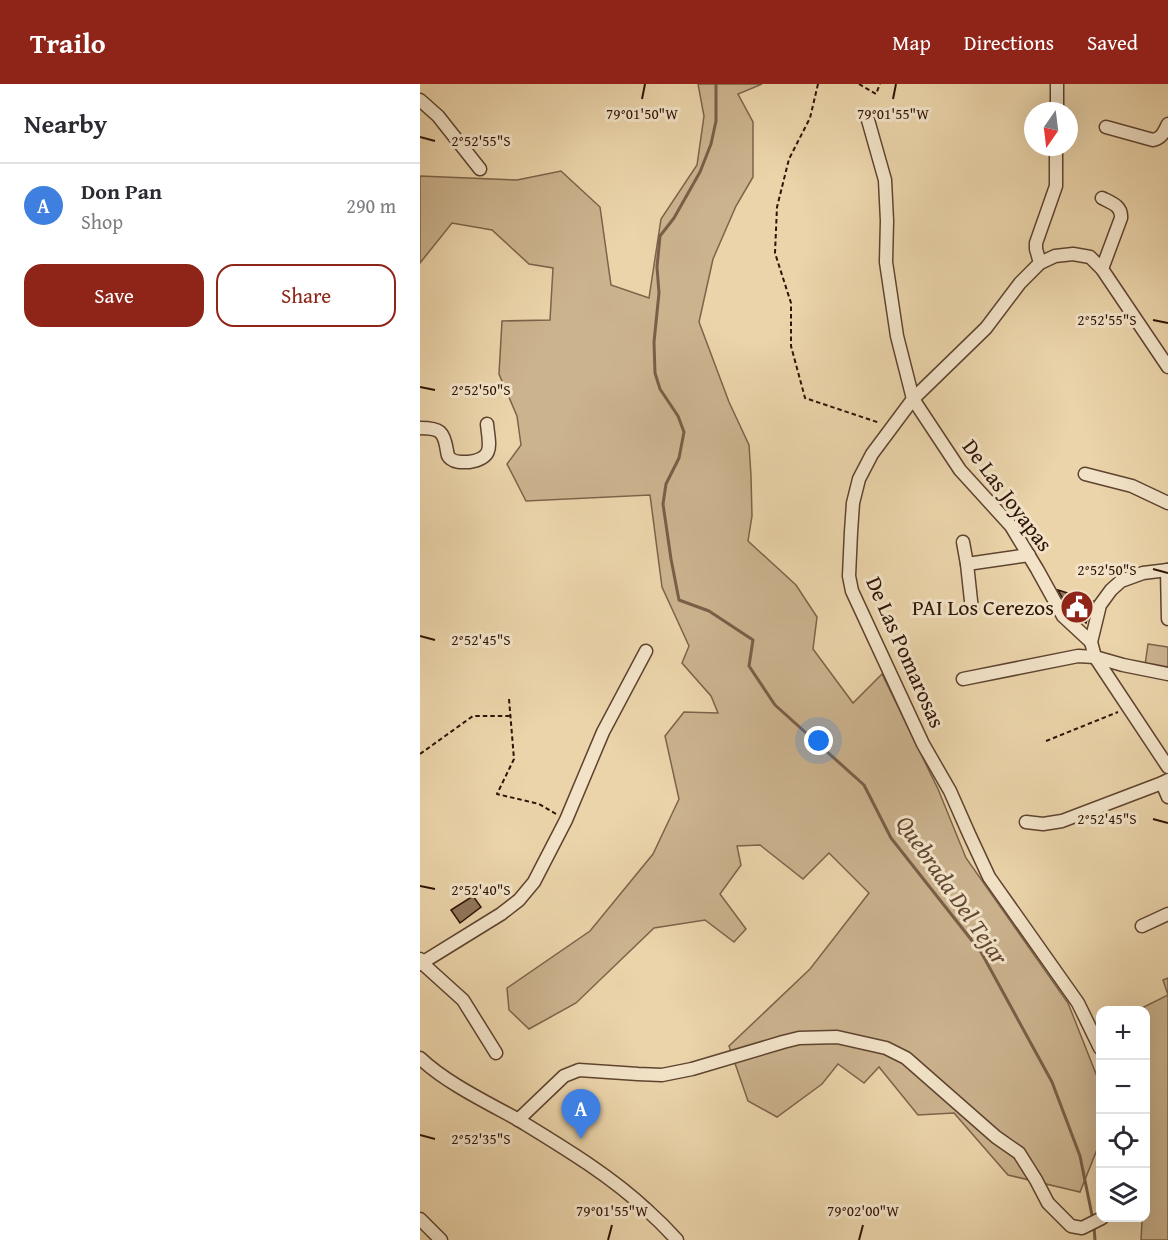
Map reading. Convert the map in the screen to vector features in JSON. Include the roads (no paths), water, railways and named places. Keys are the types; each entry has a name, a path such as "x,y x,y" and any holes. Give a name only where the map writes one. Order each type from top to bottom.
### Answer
{"street":[{"path":"1057,84 1057,102"},
{"path":"420,100 438,116 480,169"},
{"name":"De Las Joyapas","path":"868,120 885,180 886,262 897,336 913,399 960,470 1011,526 1063,616 1091,642"},
{"path":"1106,127 1152,140 1164,134 1168,124"},
{"path":"1040,263 1036,243 1056,186 1056,156"},
{"path":"1102,198 1118,206 1121,218 1102,269"},
{"name":"De Las Pomarosas","path":"1096,1038 1078,1003 989,877 950,791 924,744 852,591 849,576 853,502 859,479 872,454 913,399 986,328 1020,283 1040,263 1055,256 1073,254 1090,257 1102,269 1168,367"},
{"path":"420,428 440,431 444,435 448,456 453,461 461,462 486,457 489,450 487,424"},
{"path":"1085,474 1131,486 1168,503"},
{"path":"963,542 972,610"},
{"path":"967,564 1029,555"},
{"path":"1168,619 1167,570 1143,573 1121,581 1111,590 1100,605 1091,642 1095,657 1168,767"},
{"path":"496,1053 463,1000 421,962 501,914 519,900 534,882 566,820 603,732 646,651"},
{"path":"963,679 1078,656 1095,657 1168,674"},
{"path":"1026,822 1043,824 1062,821 1165,782 1168,796"},
{"path":"1142,926 1168,914"},
{"path":"518,1120 564,1076 579,1070 662,1075 692,1069 799,1038 837,1037 858,1040 886,1048 906,1058 996,1137 1019,1153 1048,1203 1071,1226 1082,1228 1096,1221"},
{"path":"420,1058 464,1089 567,1150 612,1181 648,1210 677,1240"},
{"path":"420,1219 441,1240"}],"waterway":[{"name":"Quebrada Del Tejar","path":"716,84 716,121 711,144 700,172 674,218 660,236 657,267 659,293 654,342 655,373 660,389 678,416 684,432 679,458 666,484 663,504 679,600 709,611 753,640 749,666 775,705 864,785 891,838 981,952 1052,1082 1080,1156 1093,1220"},
{"name":"Quebrada Del Tejar","path":"1094,1227 1095,1240"}],"place":[{"name":"PAI Los Cerezos","path":"1077,607"},
{"name":"Don Pan","path":"581,1139"}]}
